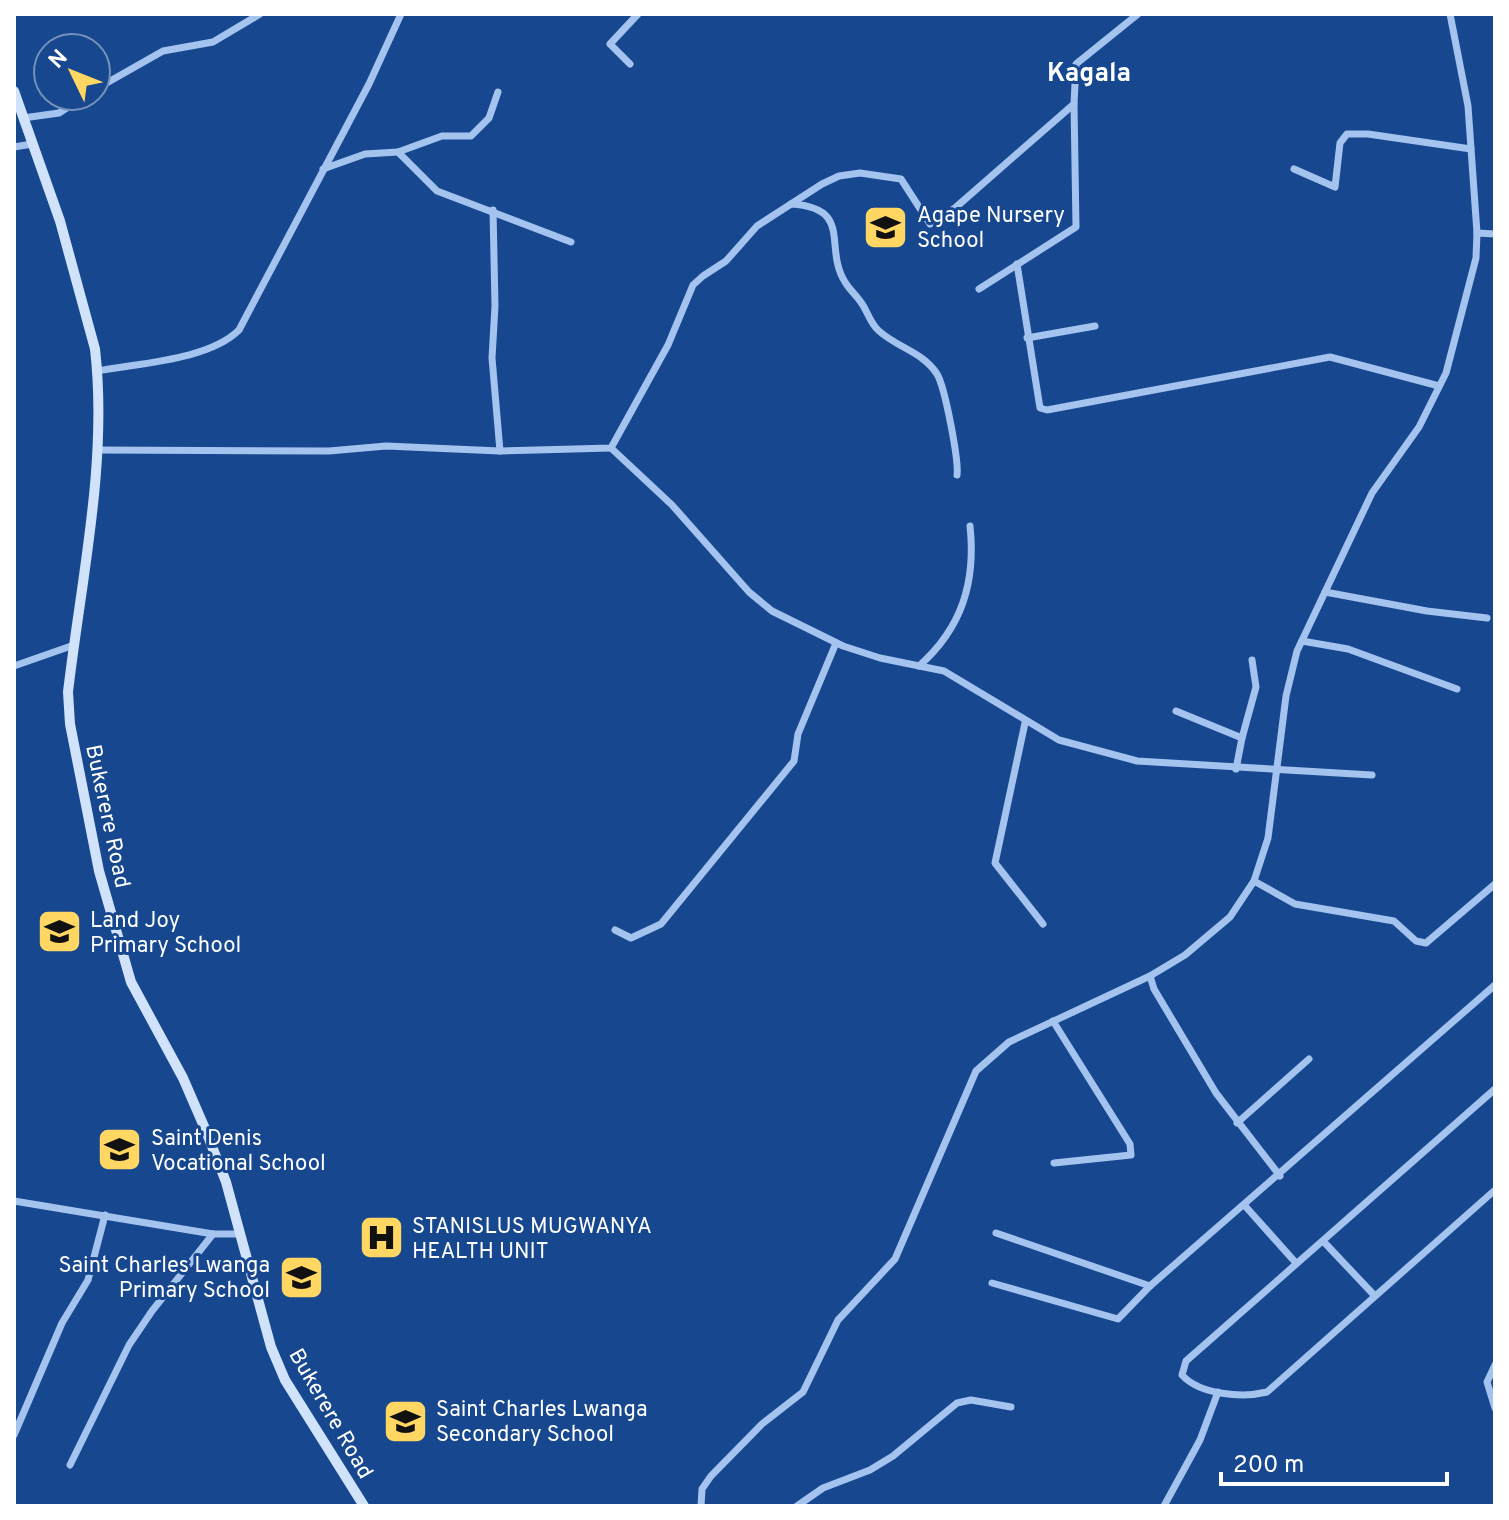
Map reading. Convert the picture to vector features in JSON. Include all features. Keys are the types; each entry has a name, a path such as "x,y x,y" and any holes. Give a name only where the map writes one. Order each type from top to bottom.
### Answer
{"street":[{"path":"112,80 163,51 213,42 260,14"},
{"path":"97,371 226,343 250,312 401,14"},
{"path":"630,64 611,48 610,42 637,19 638,14"},
{"path":"979,289 1076,227 1076,64 1138,14"},
{"path":"701,1506 702,1489 711,1476 762,1424 803,1392 838,1320 895,1259 915,1220 976,1071 1009,1042 1150,976 1211,936 1230,917 1254,881 1268,838 1286,696 1302,641 1372,493 1419,427 1439,386 1451,359 1476,258 1468,106 1450,14"},
{"name":"Bukerere Road","path":"14,91 60,221 95,349 97,450 68,692 70,724 118,944 131,982 197,1108 226,1182 271,1347 285,1380 364,1506"},
{"path":"323,169 365,154 398,152 442,136 471,136 489,118 498,92"},
{"path":"611,448 668,345 693,285 726,261 757,226 839,176 887,174 901,179 910,188 930,224 955,208 1074,104"},
{"path":"23,118 61,112"},
{"path":"1294,169 1335,187 1340,143 1347,134 1368,134 1471,149"},
{"path":"14,147 32,144"},
{"path":"398,152 437,191 571,242"},
{"path":"791,204 816,208 833,226 837,233 837,268 862,302 869,321 889,338 923,357 937,374 946,390 953,450 959,465 957,475"},
{"path":"493,210 495,306 492,358 500,451"},
{"path":"1477,233 1495,234"},
{"path":"1017,264 1040,408 1047,410 1330,357 1439,386"},
{"path":"1027,338 1095,326"},
{"path":"97,450 329,451 386,446 500,451 611,448 672,505 759,603 792,623 836,643 880,658 944,671 1025,723 1080,748 1137,761 1275,772 1372,775"},
{"path":"919,666 946,638 968,596 973,571 970,526"},
{"path":"1325,592 1427,611 1487,618"},
{"path":"1302,641 1348,649 1457,689"},
{"path":"615,930 631,938 661,924 794,761 798,734 836,643"},
{"path":"14,666 74,645"},
{"path":"1236,769 1256,687 1252,660"},
{"path":"1176,711 1242,738"},
{"path":"1025,723 995,863 1043,924"},
{"path":"1254,881 1295,904 1394,921 1416,941 1426,943 1495,884"},
{"path":"1150,976 1154,989 1237,1123 1280,1176"},
{"path":"992,1283 1118,1319 1150,1286 1246,1207 1495,985"},
{"path":"1053,1021 1130,1144 1131,1155 1054,1163"},
{"path":"1237,1123 1309,1059"},
{"path":"1495,1089 1186,1361 1181,1369 1187,1380 1218,1392 1254,1395 1267,1392 1495,1190"},
{"path":"14,1201 213,1234 241,1234"},
{"path":"1246,1207 1296,1263"},
{"path":"14,1435 62,1323 88,1280 105,1215"},
{"path":"996,1233 1150,1286"},
{"path":"70,1465 129,1345 213,1234"},
{"path":"1323,1241 1374,1295"},
{"path":"1495,1365 1487,1382 1495,1408"},
{"path":"1164,1506 1200,1440 1218,1392"},
{"path":"797,1506 823,1488 870,1470 893,1456 957,1403 971,1400 1011,1407"}],"place":[{"name":"Agape Nursery School","path":"886,227"},
{"name":"Land Joy Primary School","path":"59,932"},
{"name":"Saint Denis Vocational School","path":"120,1150"},
{"name":"STANISLUS MUGWANYA HEALTH UNIT","path":"381,1238"},
{"name":"Saint Charles Lwanga Primary School","path":"301,1277"},
{"name":"Saint Charles Lwanga Secondary School","path":"405,1421"}],"district":[{"name":"Kagala","path":"1089,72"}]}
